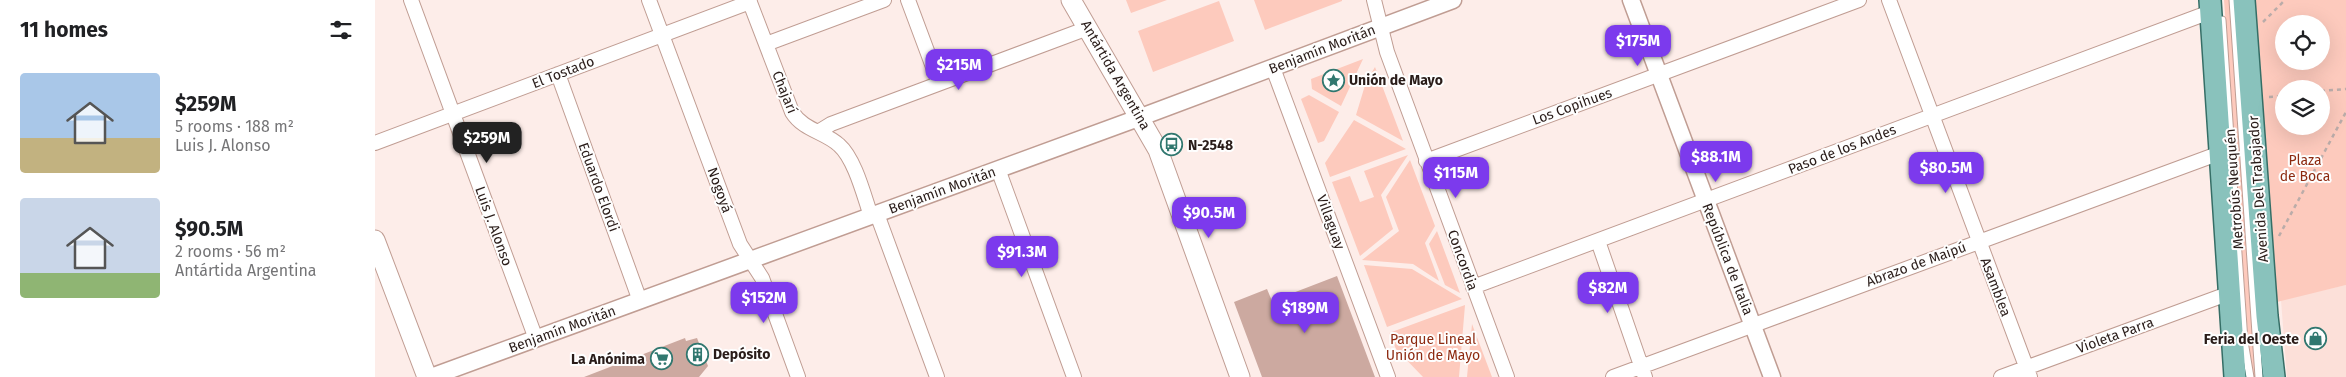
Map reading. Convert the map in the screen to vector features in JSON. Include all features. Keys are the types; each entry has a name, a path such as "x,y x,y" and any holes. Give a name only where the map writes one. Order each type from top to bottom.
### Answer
{"main road":[{"name":"Antártida Argentina","path":"1071,0 1141,117 1164,164 1240,377"},
{"name":"Avenida Del Trabajador","path":"2245,0 2268,324 2274,377"},
{"path":"2214,7 2220,153 2235,377"},
{"path":"375,240 427,377"}],"street":[{"name":"Luis J. Alonso","path":"412,0 536,339"},
{"name":"Nogoyá","path":"649,0 740,244 762,278 798,377"},
{"path":"766,44 884,0"},
{"path":"908,0 939,83"},
{"name":"Concordia","path":"1374,0 1384,46 1507,377"},
{"name":"Benjamín Moritán","path":"431,377 998,170 1453,0"},
{"name":"República de Italia","path":"1631,0 1772,377"},
{"name":"Los Copihues","path":"1427,161 1859,0"},
{"name":"Asamblea","path":"1889,0 2028,372"},
{"name":"El Tostado","path":"375,142 750,1"},
{"name":"Chajarí","path":"750,1 795,118 837,143 846,153 874,215 937,377"},
{"name":"Paso de los Andes","path":"1473,288 1932,116 2214,7"},
{"path":"818,132 831,124 1088,28"},
{"name":"Villaguay","path":"1273,68 1388,377"},
{"name":"Eduardo Elordi","path":"558,74 640,301"},
{"name":"Abrazo de Maipú","path":"1613,377 1643,372 1753,325 2220,153"},
{"path":"998,170 1074,377"},
{"path":"1598,241 1643,372"},
{"name":"Violeta Parra","path":"2001,377 2028,372 2230,293"}],"lane":[{"name":"Metrobús Neuquén","path":"2233,0 2259,377"},
{"name":"Metrobús Neuquén","path":"2214,7 2244,341 2250,377"}],"path":[{"path":"2257,28 2285,0"},
{"path":"2330,90 2346,89"},
{"path":"2262,98 2275,97"},
{"path":"2278,238 2346,112"}],"shaded area":[{"name":"Feria del Oeste","path":"2346,285 2346,377 2287,377 2281,300"}],"green space":[{"path":"1126,0 1167,0 1131,13"},
{"path":"1254,0 1342,0 1342,1 1265,30"},
{"path":"2224,0 2230,0 2255,377 2253,377 2248,336"},
{"name":"Plaza de Boca","path":"2250,0 2346,0 2346,285 2273,303"},
{"path":"1219,1 1234,41 1153,72 1138,31"},
{"path":"1363,59 1341,106 1312,89 1311,79"},
{"path":"1375,67 1403,141 1356,115 1366,82"},
{"path":"1309,95 1339,112 1324,141 1318,143 1301,99"},
{"path":"1354,120 1406,149 1330,177 1325,163"},
{"path":"1408,155 1381,195 1393,229 1360,256 1332,182 1350,176 1360,202 1374,197 1364,171"},
{"path":"1410,160 1435,226 1425,243 1439,281 1413,264 1362,260 1399,231 1386,197"},
{"name":"Parque Lineal Unión de Mayo","path":"1437,231 1460,293 1445,285 1429,244"},
{"path":"1364,265 1412,269 1462,299 1387,327"},
{"name":"Parque Lineal Unión de Mayo","path":"1465,305 1459,377 1423,377 1396,349 1389,333"},
{"name":"Parque Lineal Unión de Mayo","path":"1472,324 1492,377 1467,377"}],"building":[{"path":"1337,276 1375,377 1262,377 1234,302 1267,289 1272,301"},
{"name":"La Anónima","path":"685,338 686,341 697,338 708,366 699,377 584,377"}],"place":[{"name":"Unión de Mayo","path":"1333,80"},
{"name":"N-2548","path":"1172,145"},
{"name":"Feria del Oeste","path":"2315,339"},
{"name":"Depósito","path":"697,354"},
{"name":"La Anónima","path":"661,359"}]}
